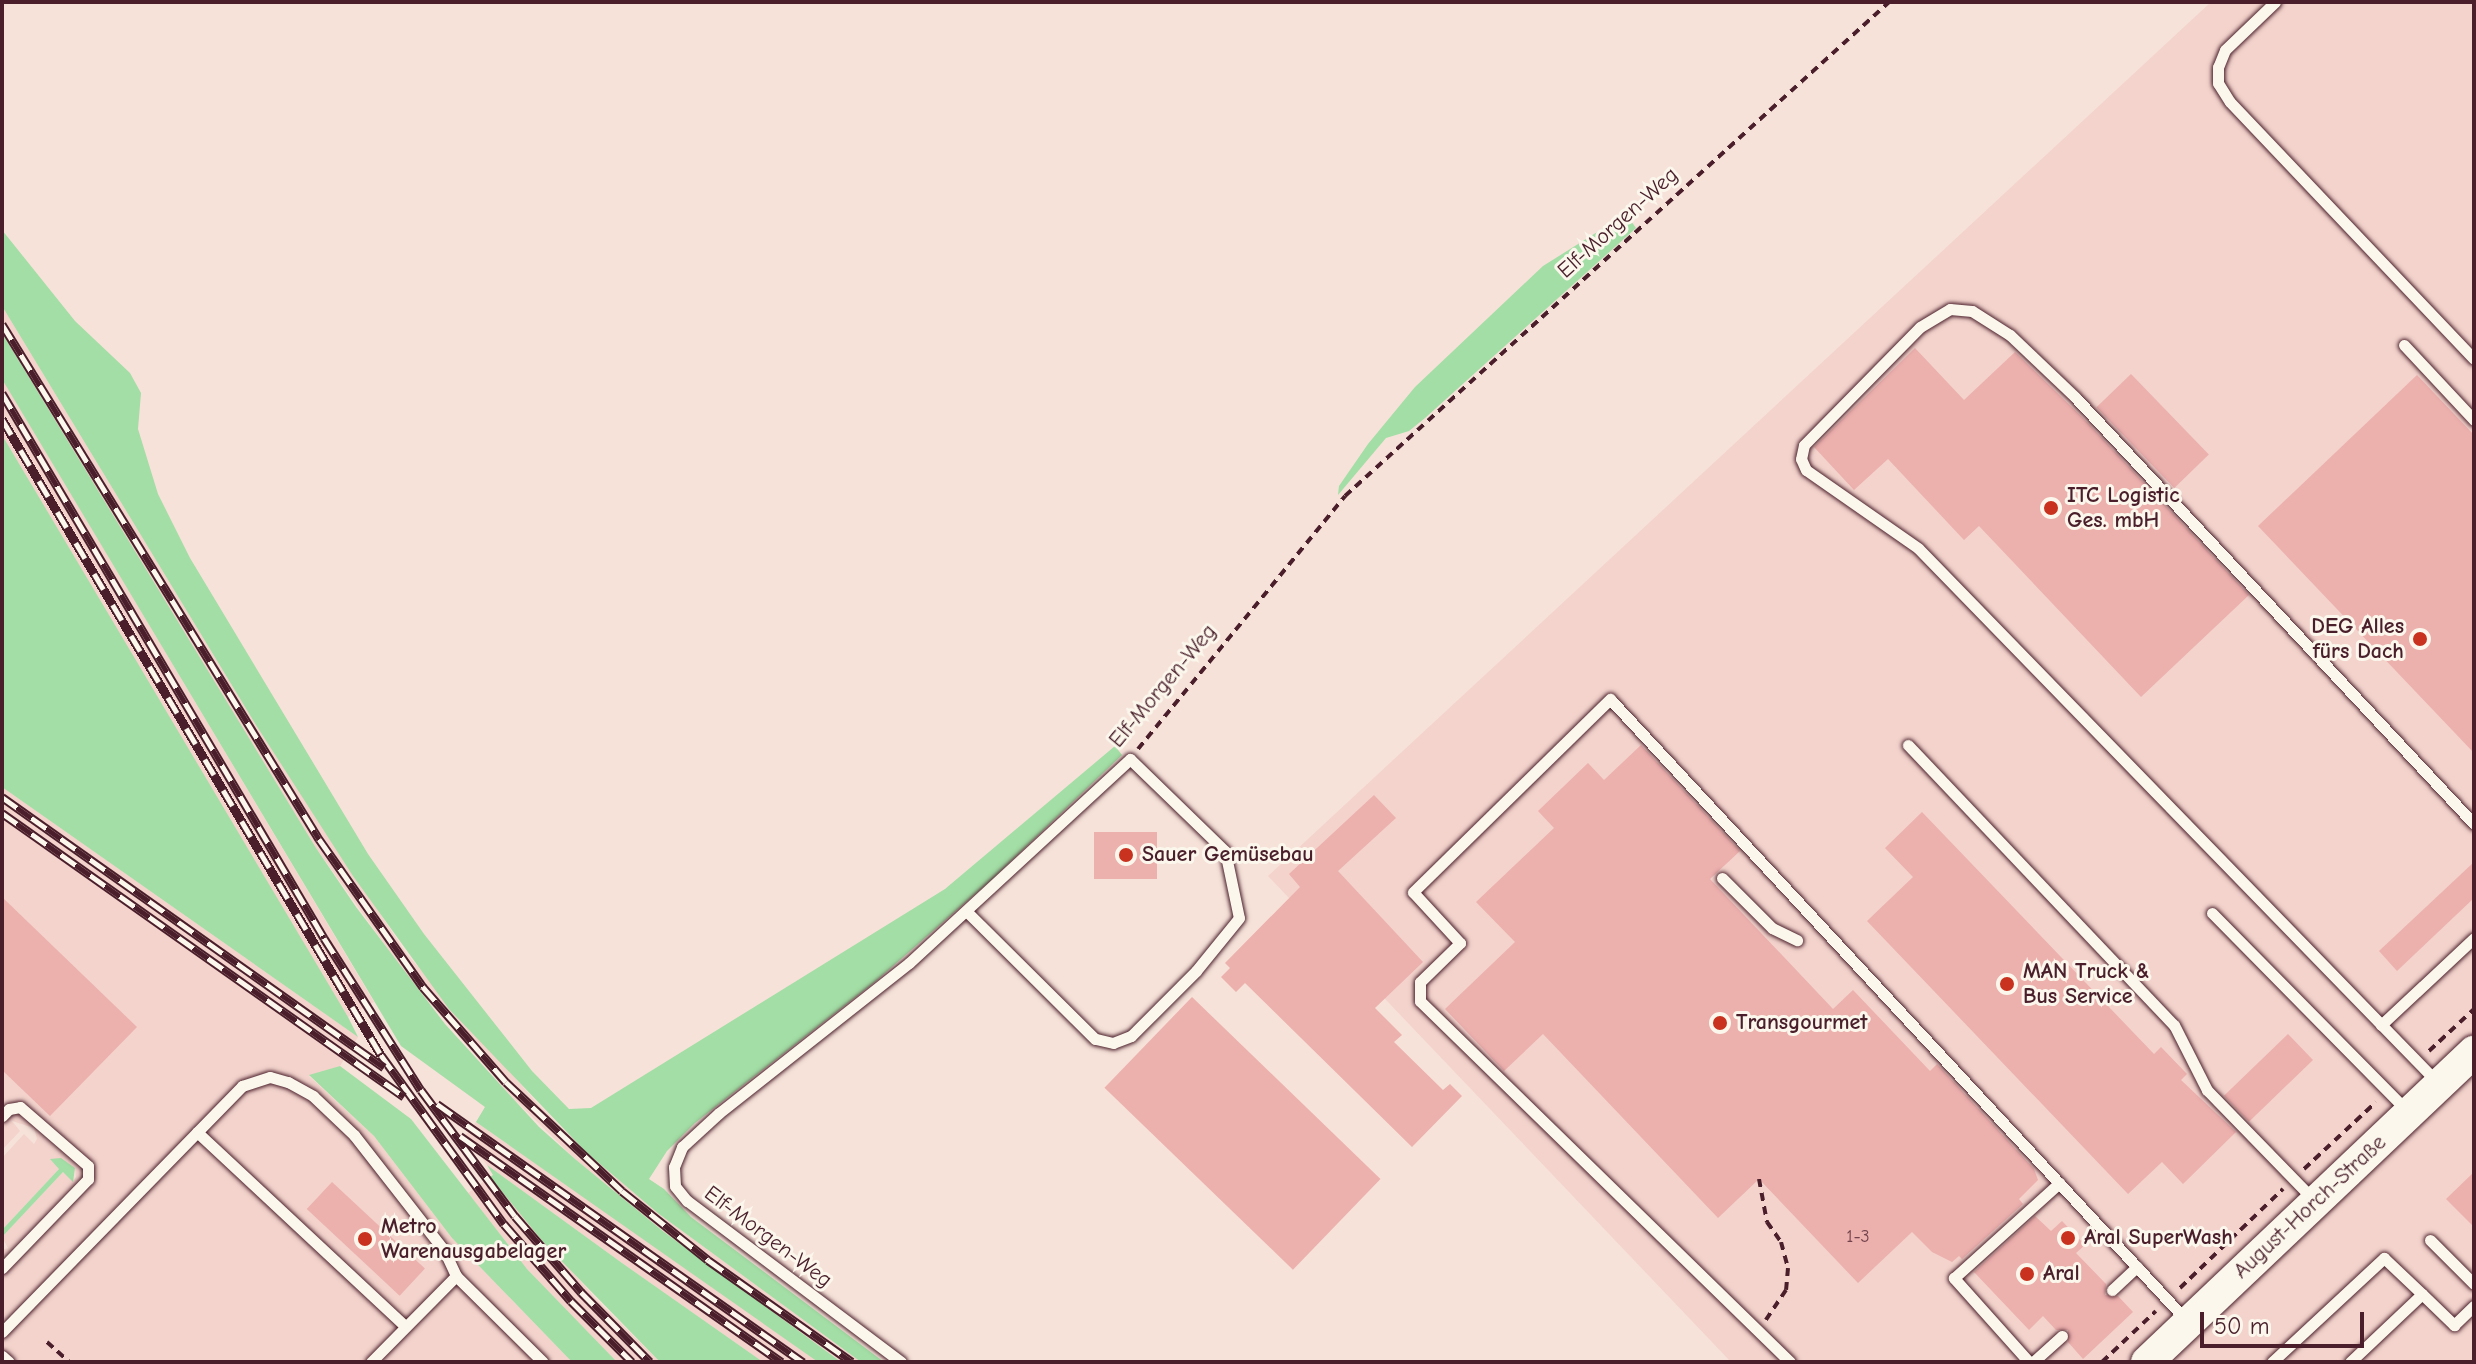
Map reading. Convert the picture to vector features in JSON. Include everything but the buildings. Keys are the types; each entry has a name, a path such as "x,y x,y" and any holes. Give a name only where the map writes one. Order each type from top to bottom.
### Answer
{"main road":[{"name":"August-Horch-Straße","path":"2147,1362 2439,1085 2471,1060"}],"lane":[{"path":"2275,2 2225,50 2218,67 2218,83 2230,102 2474,359"},
{"path":"2439,1085 1918,548 1806,470 1801,459 1804,445 1920,327 1950,309 1972,311 2010,335 2075,397 2474,824"},
{"path":"2404,345 2474,420"},
{"path":"1790,1362 1420,1001 1420,982 1460,943 1413,892 1610,699 2189,1322"},
{"path":"1908,745 2174,1025 2207,1090 2316,1202"},
{"name":"Elf-Morgen-Weg","path":"901,1362 687,1201 675,1186 674,1167 682,1147 719,1113 909,963 1130,759"},
{"path":"967,912 1095,1039 1113,1043 1131,1036 1196,971 1239,918 1225,851 1130,759"},
{"path":"1722,878 1772,928 1797,940"},
{"path":"2212,913 2409,1113"},
{"path":"2381,1025 2474,938"},
{"path":"2,1332 242,1086 270,1077 288,1082 313,1096 354,1135 444,1250 456,1276 543,1362"},
{"path":"2,1116 9,1109 20,1107 88,1166 88,1179 2,1268"},
{"path":"197,1132 405,1326"},
{"path":"2059,1183 1954,1278 2031,1362 2062,1336"},
{"path":"2430,1240 2474,1284"},
{"path":"2272,1362 2384,1258 2454,1325 2474,1306"},
{"path":"2112,1290 2137,1267"},
{"path":"371,1362 456,1276"},
{"path":"2350,1362 2422,1294"},
{"path":"2,1357 9,1362"}],"path":[{"name":"Elf-Morgen-Weg","path":"1130,759 1345,496 1889,2"},
{"path":"1758,1332 1786,1290 1788,1276 1781,1242 1767,1222 1759,1179"},
{"path":"47,1342 69,1362"}],"shaded area":[{"path":"2211,2 2474,2 2474,1362 1731,1362 1268,876"},
{"path":"2,306 256,725 406,953 537,1103 587,1153 659,1214 861,1362 841,1362 664,1232 575,1159 511,1096 413,984 316,848 74,453 2,333"},
{"path":"2,378 374,1002 348,1017 2,435"},
{"path":"2,787 358,1037 340,1066 309,1076 374,1136 452,1238 572,1362 2,1362 2,1250 8,1248 2,1237 63,1172 73,1181 76,1177 75,1168 51,1160 60,1168 2,1230 2,1158 24,1134 34,1144 37,1139 34,1128 12,1121 20,1131 2,1150"},
{"path":"476,1122 818,1362 763,1362 487,1165 465,1136"},
{"path":"490,1177 596,1299 660,1362 617,1362 527,1269 468,1193"}],"green space":[{"path":"1626,214 1636,228 1425,418 1409,431 1386,438 1338,495 1339,486 1368,444 1415,387 1543,266"},
{"path":"2,230 75,321 130,373 141,393 138,429 158,494 190,558 368,854 424,934 532,1071 569,1109 591,1108 945,889 1115,746 1122,755 991,880 876,981 695,1123 667,1151 649,1179 664,1189 691,1217 884,1362 861,1362 659,1214 587,1153 449,1009 353,876 256,725 2,306"},
{"path":"2,333 316,848 356,907 445,1024 539,1127 575,1159 664,1232 841,1362 818,1362 476,1122 485,1107 401,1046 2,379"},
{"path":"2,435 348,1017 358,1037 2,787"},
{"path":"340,1066 411,1119 527,1269 617,1362 572,1362 452,1238 374,1136 309,1075"},
{"path":"61,1158 75,1168 73,1182 63,1172 2,1237 2,1230 59,1169 50,1159"},
{"path":"487,1165 763,1362 660,1362 544,1243 490,1177 493,1175"}],"railway":[{"path":"2,324 319,839 423,987 506,1082 622,1191 708,1260 852,1362"},
{"path":"2,393 324,938 421,1090 515,1216 581,1292 650,1362"},
{"path":"2,419 381,1055 504,1224 571,1301 632,1362"},
{"path":"2,797 384,1067"},
{"path":"2,813 404,1097"},
{"path":"437,1104 803,1362"},
{"path":"460,1136 781,1362"}],"place":[{"name":"ITC Logistic Ges. mbH","path":"2051,508"},
{"name":"DEG Alles fürs Dach","path":"2420,639"},
{"name":"Sauer Gemüsebau","path":"1126,855"},
{"name":"MAN Truck & Bus Service","path":"2007,984"},
{"name":"Transgourmet","path":"1720,1023"},
{"name":"Aral SuperWash","path":"2068,1238"},
{"name":"Metro Warenausgabelager","path":"365,1239"},
{"name":"Aral","path":"2027,1274"}]}
